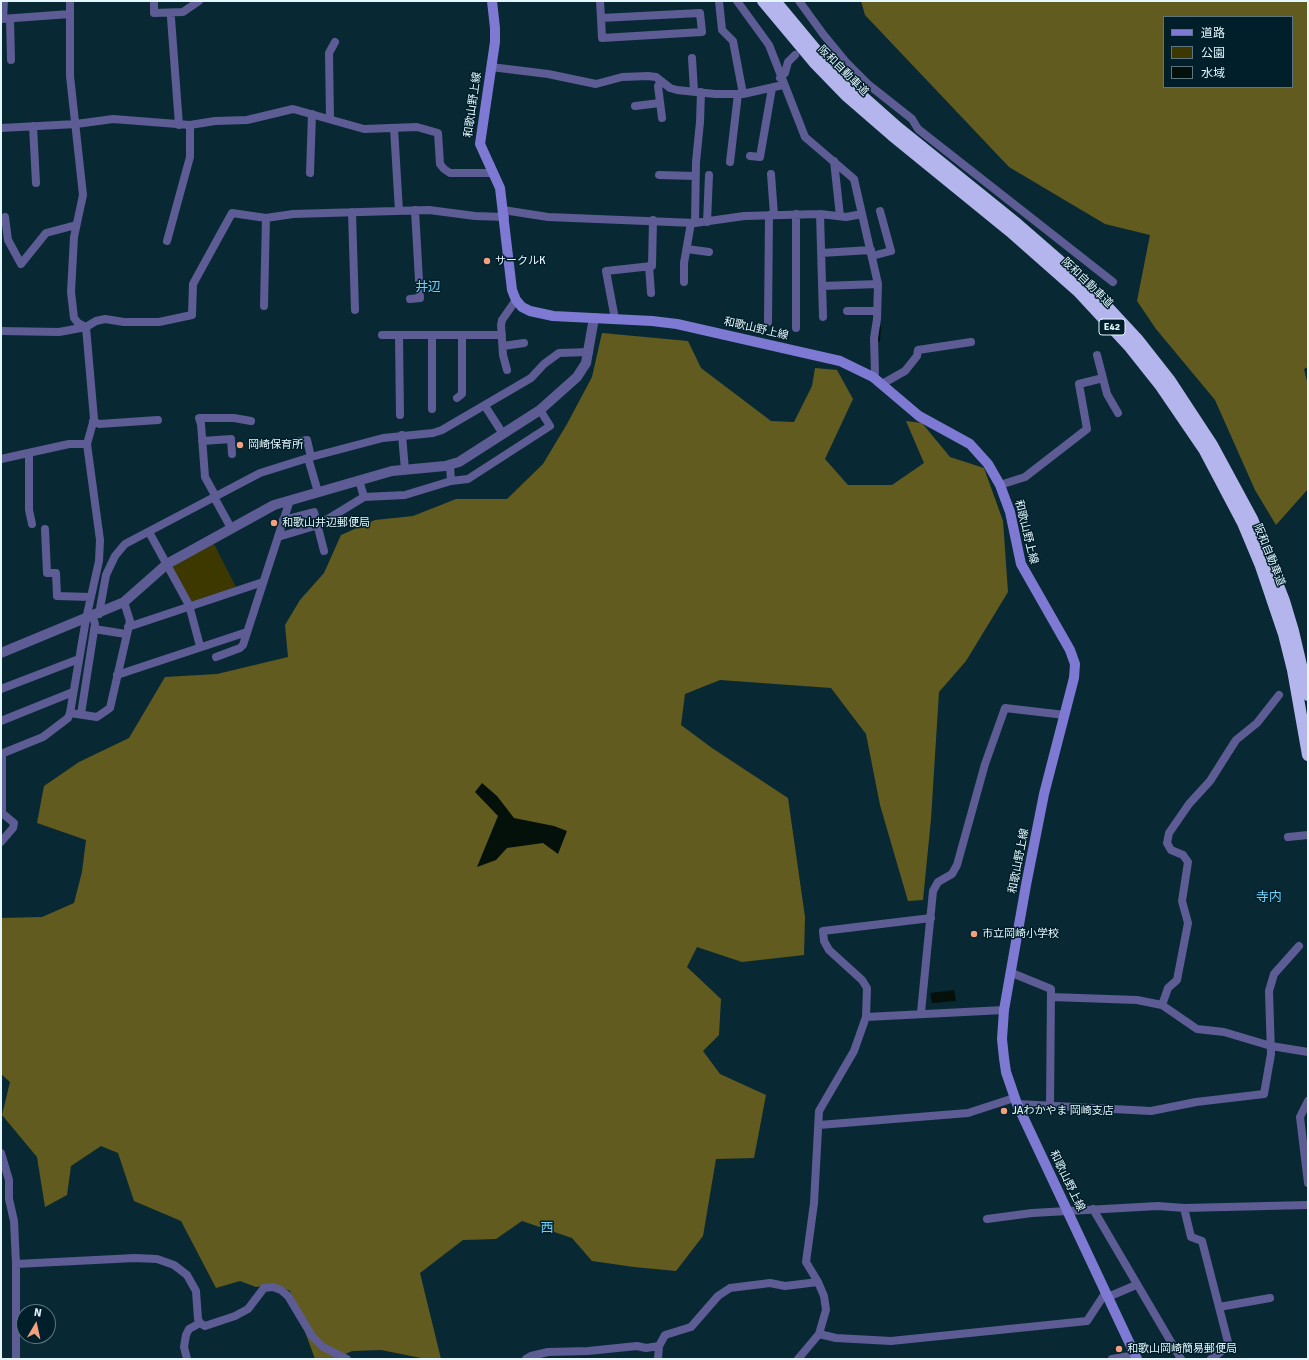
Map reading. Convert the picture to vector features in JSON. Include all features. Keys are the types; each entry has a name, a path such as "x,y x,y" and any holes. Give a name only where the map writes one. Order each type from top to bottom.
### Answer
{"highway":[{"name":"阪和自動車道","path":"763,1 784,28 847,96 892,135 1010,231 1078,291 1130,347 1161,386 1204,449 1243,523 1261,566 1284,634 1293,670 1308,755"},
{"name":"阪和自動車道","path":"775,1 820,55 854,89 898,128 1052,253 1112,311 1151,357 1187,406 1212,445 1252,519 1284,601 1293,631 1308,695"}],"main road":[{"name":"和歌山野上線","path":"492,1 495,28 480,144 500,188 512,290 516,300 522,307 539,314 677,324 827,357 852,366 873,377 919,416 970,444 988,464 1000,485 1010,512 1020,564 1070,650 1075,664 1074,678 1044,794 1026,886 1012,973 1004,1010 1002,1039 1004,1058 1016,1101 1108,1294 1136,1357"}],"street":[{"path":"4,1 10,60"},
{"path":"70,1 70,76 83,195 76,225 71,292 74,318 78,323 86,327"},
{"path":"154,1 154,14 183,12 199,1"},
{"path":"600,1 602,38 702,32 700,13 601,18"},
{"path":"719,1 722,30 733,41 741,94 730,162"},
{"path":"737,1 768,44 805,137 854,179 878,284 878,311 874,338 875,373 873,377"},
{"path":"799,1 819,37 869,85 912,119 918,129 1113,282"},
{"path":"5,19 70,14"},
{"path":"172,18 179,125"},
{"path":"330,119 329,53 335,42"},
{"path":"491,67 548,74 596,84 622,77 648,76 656,77 670,88 715,94 741,94 772,88 782,78 786,65 795,55"},
{"path":"684,282 684,263 693,223 695,176 700,122 692,58"},
{"path":"661,81 658,86 662,118"},
{"path":"750,156 760,157 772,88"},
{"path":"635,106 660,103"},
{"path":"1,128 76,124 113,119 190,125 215,121 247,120 293,110 364,129 418,127 438,133 440,164 444,169 450,173 493,173"},
{"path":"310,174 312,114"},
{"path":"167,241 190,157 190,125"},
{"path":"33,126 36,183"},
{"path":"394,128 399,211"},
{"path":"834,161 840,216"},
{"path":"768,322 772,215 771,174"},
{"path":"659,175 695,176"},
{"path":"707,222 708,175"},
{"path":"410,299 420,298 415,210"},
{"path":"1,331 59,332 86,327 96,321 105,319 124,322 160,322 192,315 192,284 232,213 266,218 293,214 429,210 475,216 504,214 693,223 744,216 820,214 840,216 862,214"},
{"path":"821,253 871,253 891,251 880,211"},
{"path":"352,212 355,310"},
{"path":"796,214 796,328"},
{"path":"820,214 822,317"},
{"path":"5,217 8,240 21,264 46,233 76,225"},
{"path":"264,306 266,218"},
{"path":"615,319 606,271 652,266 653,220"},
{"path":"687,249 709,252"},
{"path":"649,266 651,293"},
{"path":"822,286 878,284"},
{"path":"507,370 502,346 502,320 516,300"},
{"path":"847,311 878,311"},
{"path":"1,653 92,617 124,602 167,564 274,505 392,471 450,465 459,462 540,410 577,377 586,363 594,318"},
{"path":"81,714 95,624 92,617 91,597 99,561 100,540 87,444 93,421 86,327"},
{"path":"382,335 502,335"},
{"path":"399,335 400,415"},
{"path":"432,335 432,409"},
{"path":"457,398 462,394 462,335"},
{"path":"882,384 905,371 917,356 918,350 971,342"},
{"path":"502,346 524,343"},
{"path":"1,842 13,828 14,823 2,814 2,754 43,737 68,718 79,659 92,617 106,575 115,556 125,544 260,473 310,457 383,438 433,433 442,430 531,378 544,364 559,353 589,352"},
{"path":"1097,356 1109,399 1118,413"},
{"path":"1000,485 1025,477 1087,429 1080,384 1103,378"},
{"path":"485,406 502,434"},
{"path":"278,537 318,526 364,498 405,495 451,481 468,479 550,426 540,410"},
{"path":"231,528 205,477 199,418 234,418 251,421"},
{"path":"93,421 99,424 158,420"},
{"path":"402,435 405,470"},
{"path":"202,441 231,439 232,454"},
{"path":"280,445 307,440 318,492"},
{"path":"1,459 69,444 87,444"},
{"path":"29,453 29,510 32,524"},
{"path":"450,465 451,481"},
{"path":"359,480 364,498"},
{"path":"216,657 240,648 247,632 290,500"},
{"path":"284,520 314,512 324,551"},
{"path":"46,528 47,573 56,573 57,596 91,597"},
{"path":"149,532 189,605 200,646"},
{"path":"94,629 127,631 189,605 263,582"},
{"path":"70,713 97,717 110,708 130,621 124,602"},
{"path":"117,675 200,646 247,632"},
{"path":"1,689 79,659"},
{"path":"1,721 73,692"},
{"path":"1162,1005 1168,988 1177,980 1188,923 1182,901 1188,862 1184,855 1171,850 1167,843 1169,833 1189,804 1210,781 1236,740 1257,723 1279,695"},
{"path":"921,1012 933,892 938,882 952,874 957,865 985,764 1005,708 1065,715"},
{"path":"1288,837 1308,835"},
{"path":"798,1359 819,1334 826,1310 824,1296 818,1282 806,1262 814,1203 819,1111 854,1052 866,1016 866,988 862,980 829,950 824,941 823,931 931,918"},
{"path":"819,1125 968,1113 1016,1101 1050,1106 1151,1111 1196,1102 1264,1094 1271,1054 1269,990 1274,974 1299,946"},
{"path":"1012,973 1051,989 1050,1106"},
{"path":"1051,997 1137,1000 1162,1005 1196,1029 1224,1032 1271,1046 1308,1052"},
{"path":"866,1016 921,1012 1004,1010"},
{"path":"1308,1101 1300,1117 1308,1183"},
{"path":"1,1153 9,1180 16,1264 16,1359"},
{"path":"987,1218 1093,1209 1158,1206 1184,1208 1308,1205"},
{"path":"1184,1208 1191,1237 1202,1241 1229,1346 1211,1359"},
{"path":"1093,1209 1136,1285 1181,1359"},
{"path":"16,1264 134,1258 157,1259 174,1265 187,1275 196,1291 198,1319 200,1323 205,1326 235,1316 248,1309 264,1288 273,1287 281,1290 288,1296 312,1336 324,1347 347,1359"},
{"path":"658,1359 659,1346 665,1335 691,1327 718,1296 730,1288 770,1283 785,1286 818,1282"},
{"path":"819,1334 836,1338 891,1341 1087,1321 1108,1294 1136,1285"},
{"path":"1219,1307 1270,1298"},
{"path":"187,1359 184,1347 186,1335 189,1330 200,1323"},
{"path":"526,1359 531,1356 548,1352 589,1355 617,1347 659,1346"},
{"path":"1112,1359 1136,1357"}],"green space":[{"path":"213,542 236,587 191,602 171,567"}],"shaded area":[{"path":"861,1 1308,1 1308,367 1304,369 1308,385 1308,489 1276,525 1255,490 1215,400 1156,329 1137,301 1150,235 1105,224 1009,167 865,15"},
{"path":"602,333 688,341 701,368 771,421 794,422 812,386 815,368 837,370 853,399 825,459 848,485 892,485 924,463 906,421 922,423 950,457 984,468 1003,521 1008,592 966,661 939,692 931,819 923,900 908,901 880,805 866,734 831,688 720,680 685,694 681,725 712,748 788,798 805,917 804,955 742,962 697,947 687,967 721,999 719,1035 703,1051 720,1074 766,1095 754,1158 716,1159 703,1236 676,1271 592,1261 572,1238 522,1221 496,1239 463,1240 420,1273 441,1359 426,1359 381,1350 352,1351 334,1359 315,1359 290,1291 275,1284 256,1287 240,1281 216,1288 181,1221 134,1201 118,1153 101,1146 71,1166 67,1195 45,1207 37,1157 2,1115 10,1082 1,1074 1,918 42,917 74,903 82,872 86,840 37,823 44,786 79,762 129,738 165,677 217,674 288,657 285,625 300,600 324,573 341,535 375,520 413,516 456,499 507,499 543,464 567,424 592,377"}],"water":[{"path":"482,783 497,796 514,818 554,826 567,831 558,854 543,843 507,848 496,860 477,867 498,816 475,792"},
{"path":"954,990 956,1001 932,1003 930,993"}],"waterway":[{"path":"879,341 880,327"}],"place":[{"name":"サークルK","path":"487,261"},
{"name":"岡崎保育所","path":"240,445"},
{"name":"和歌山井辺郵便局","path":"274,523"},
{"name":"市立岡崎小学校","path":"974,934"},
{"name":"JAわかやま 岡崎支店","path":"1004,1111"},
{"name":"和歌山岡崎簡易郵便局","path":"1119,1349"}],"district":[{"name":"井辺","path":"428,288"},
{"name":"寺内","path":"1269,898"},
{"name":"西","path":"547,1229"}]}
